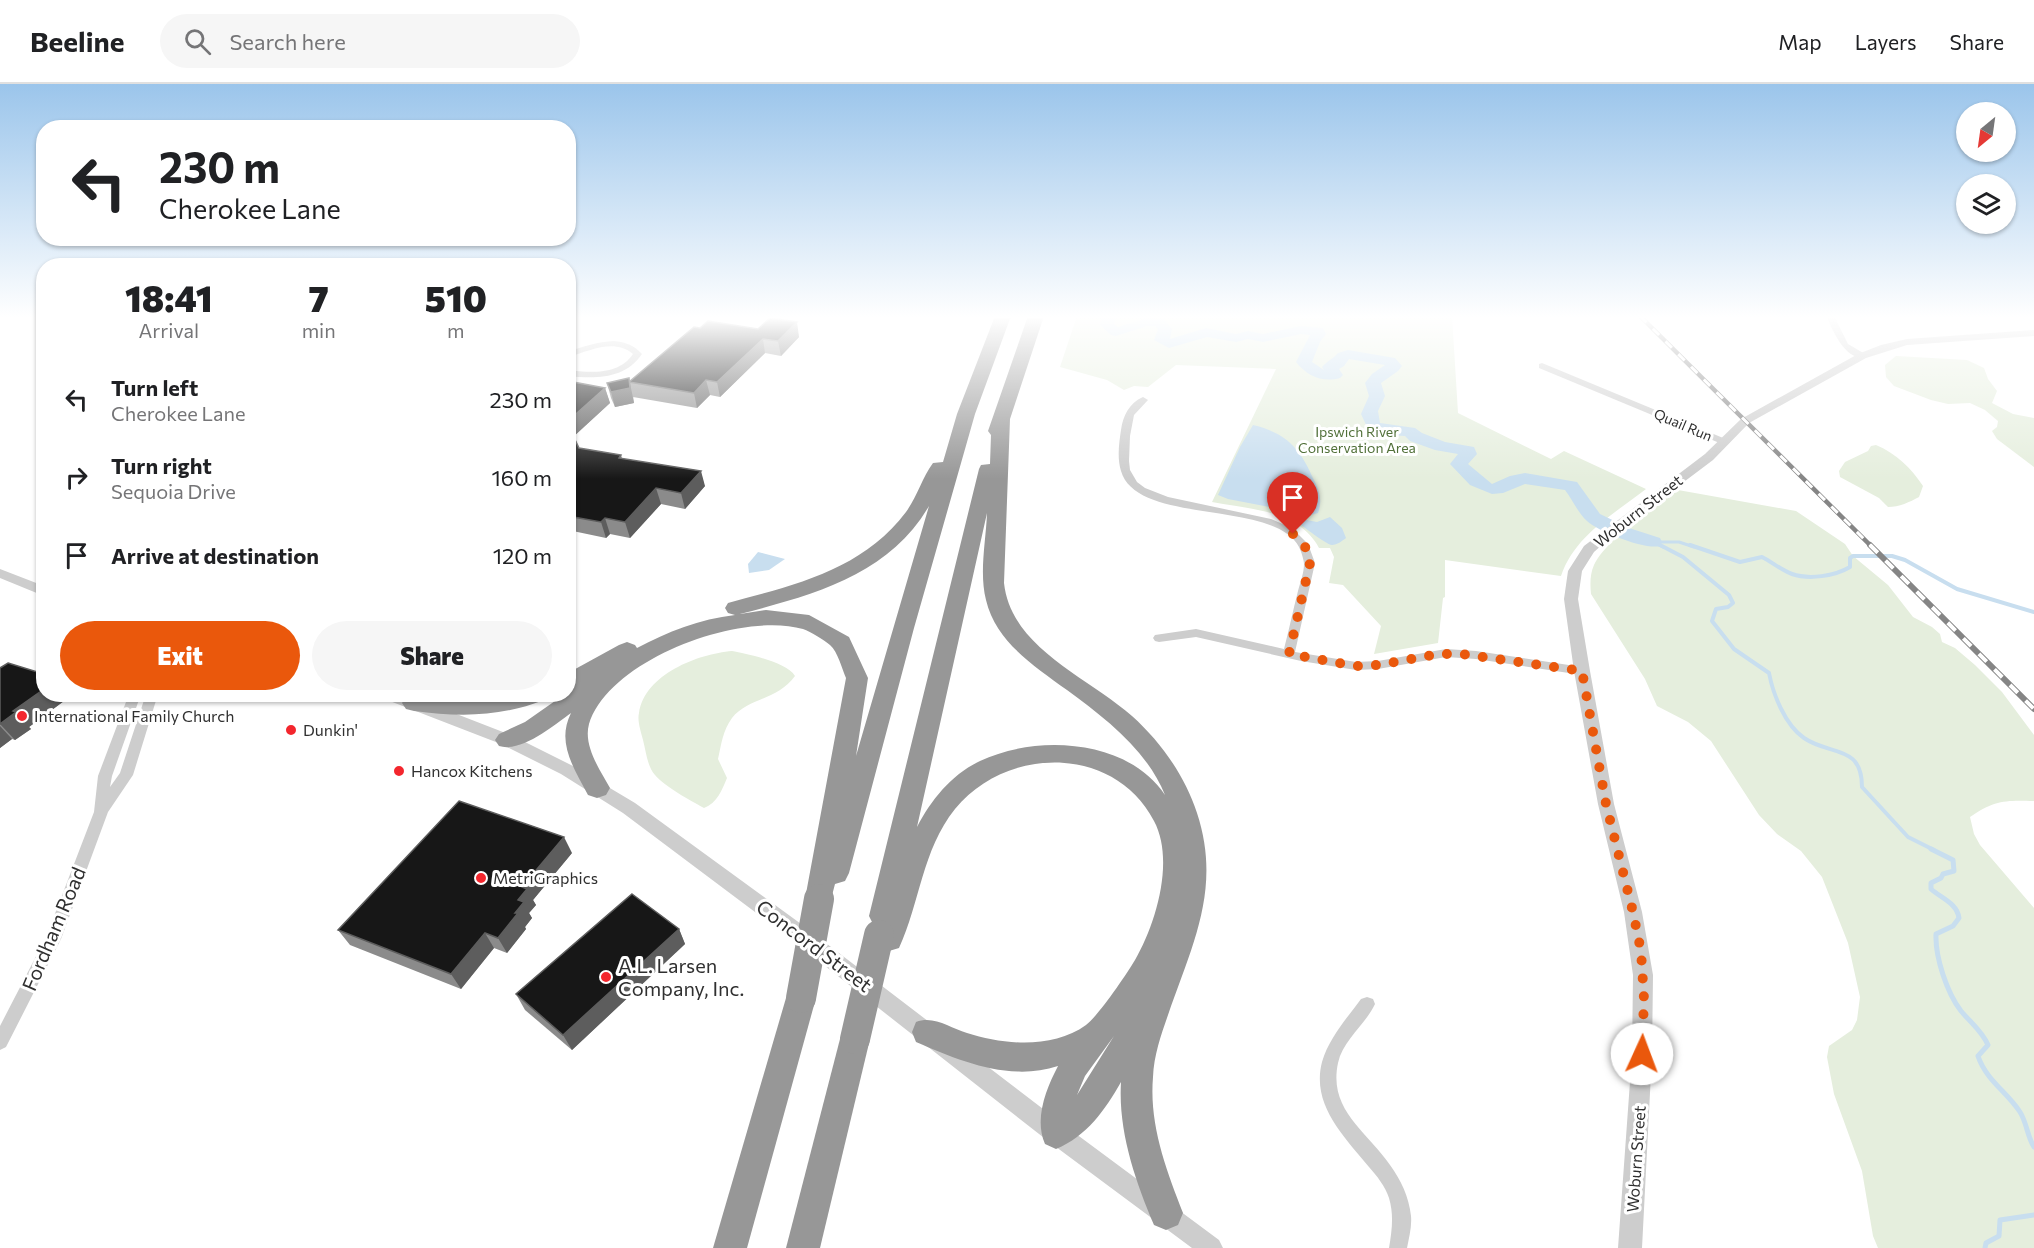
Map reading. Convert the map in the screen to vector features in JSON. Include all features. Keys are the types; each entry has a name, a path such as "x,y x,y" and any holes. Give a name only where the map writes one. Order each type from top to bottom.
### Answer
{"highway":[{"path":"822,903 966,414 982,370"},
{"path":"803,1248 855,1039 884,937 1001,418 1017,370"},
{"path":"576,694 611,666 678,627 702,618 814,587 841,576 868,561 890,542 916,512 966,414"},
{"path":"1001,418 994,583 995,596 1002,616 1015,636 1027,648 1112,713 1140,739 1172,782 1189,823 1193,851 1194,887 1188,921 1142,1049 1136,1092 1142,1142 1166,1213"},
{"path":"576,679 648,651 684,634 722,622 746,618 775,617 800,620 828,632 844,645 854,661 856,685 822,903 801,998 730,1248"},
{"path":"597,788 579,756 578,723 592,695 611,666"},
{"path":"414,704 478,709 515,702"},
{"path":"507,740 515,721 541,702"},
{"path":"507,740 533,729 566,702"},
{"path":"884,937 917,854 939,810 968,779 999,762 1035,753 1072,754 1108,764 1140,783 1162,808 1172,829 1176,869 1172,908 1159,945 1138,982 1075,1064 1061,1093 1056,1111 1056,1133"},
{"path":"1056,1133 1084,1111 1098,1093 1170,967"},
{"path":"927,1032 976,1052 1015,1057 1061,1050 1097,1033"}],"street":[{"path":"576,374 587,375 616,370"},
{"name":"Quail Run","path":"1552,370 1725,442"},
{"name":"Woburn Street","path":"1630,1248 1642,1054 1643,975 1633,912 1606,804 1582,671 1571,599 1573,578 1581,558 1614,528 1708,457 1745,421 1836,370"},
{"path":"1143,400 1129,412 1126,426 1122,462 1124,472 1132,482 1149,494 1165,500 1273,523 1293,534 1306,548 1310,563 1289,654"},
{"path":"0,573 36,589"},
{"path":"1159,638 1196,633 1356,666 1378,665 1439,654 1461,654 1582,671"},
{"name":"Fordham Road","path":"101,812 105,776 132,702"},
{"name":"Fordham Road","path":"0,1042 53,939 101,812 126,775 149,702"},
{"name":"Concord Street","path":"409,702 507,740 597,788 685,848 1056,1133 1212,1248"},
{"path":"1367,1004 1332,1055 1328,1087 1341,1121 1377,1159 1396,1193 1402,1218 1398,1248"}],"green space":[{"name":"Ipswich River Conservation Area","path":"1072,370 1169,370 1148,387 1134,386 1124,390 1107,380"},
{"name":"Ipswich River Conservation Area","path":"1275,370 1455,370 1458,413 1551,459 1564,451 1646,489 1586,537 1567,562 1561,576 1445,560 1445,597 1443,598 1438,643 1374,654 1381,626 1343,585 1329,583 1334,557 1330,548 1319,548 1310,535 1299,526 1272,513 1212,502"},
{"path":"1885,370 1985,370 1997,391 1992,403 2013,414 2034,418 2034,467 1997,439 1992,431 1997,427 1998,421 1985,410 1970,403 1948,404 1931,400 1894,386 1886,377"},
{"path":"1876,445 1897,457 1914,473 1923,486 1919,497 1904,504 1888,507 1879,498 1840,477 1839,471 1845,462"},
{"path":"1678,490 1796,511 1845,544 1853,556 1888,585 1913,617 1932,627 1940,634 1942,642 1955,648 2002,692 2034,735 2034,801 2000,802 1970,817 1974,834 1980,845 2034,908 2034,1248 1878,1248 1873,1236 1862,1171 1834,1094 1827,1057 1829,1046 1852,1030 1857,1020 1860,997 1848,943 1822,877 1801,851 1777,834 1759,815 1711,741 1688,722 1657,706 1645,679 1591,594 1590,583 1594,565 1608,546 1657,504"},
{"path":"732,651 776,663 791,671 795,676 780,690 746,706 732,718 724,733 718,759 727,778 716,799 704,808 671,789 652,771 638,719 639,713 643,699 651,687 675,668 704,656"}],"water":[{"path":"1253,425 1283,437 1303,458 1319,491 1318,513 1311,515 1228,499 1218,495"},
{"path":"1291,517 1317,522 1330,517 1342,528 1346,538 1339,543 1329,544"},
{"path":"758,552 785,559 769,570 749,573 748,564"}],"building":[{"path":"643,370 729,370 717,382 706,380 694,393 629,382"},
{"path":"629,378 630,388 611,392 607,383"},
{"path":"576,383 605,388 576,414"},
{"path":"576,442 579,448 621,455 619,458 701,471 681,493 656,488 625,522 605,518 601,522 576,517"},
{"path":"8,663 36,672 36,695 13,711 16,712 0,724 0,668"},
{"name":"MetriGraphics","path":"459,801 564,837 522,887 527,889 518,900 524,902 498,938 485,933 451,974 338,930"},
{"name":"A.L. Larsen Company, Inc.","path":"632,894 679,929 563,1035 516,994"}],"waterway":[{"path":"1314,370 1326,375 1335,375 1332,370"},
{"path":"1389,370 1377,377 1373,383 1377,396 1369,414 1374,426 1386,430 1409,431 1416,437 1441,446 1468,451 1469,454 1459,464 1466,473 1486,488 1497,489 1516,480 1525,479 1545,480 1571,486 1594,518 1622,532 1653,542"},
{"path":"1653,542 1663,547"},
{"path":"1655,542 1679,542 1694,547"},
{"path":"1660,545 1683,557 1729,595 1733,603 1728,607 1716,609 1712,621 1734,649 1769,673 1781,708 1797,732 1814,744 1851,757 1861,773 1862,787 1908,837 1934,850"},
{"path":"1690,545 1740,562 1762,557 1788,572 1806,577 1822,576 1844,570 1850,567 1850,558 1853,556 1892,556 1905,560 1957,589 2034,612"},
{"path":"1931,849 1953,860 1954,871 1943,874 1941,878 1931,883 1931,889 1955,908 1959,918 1953,926 1936,934 1943,974 1951,995 1961,1011 1986,1040 1988,1045 1978,1056 1986,1072 2020,1112 2034,1147"},
{"path":"1985,1248 1986,1243 1999,1236 2000,1220 2034,1215"}],"railway":[{"path":"1695,370 1872,547"},
{"path":"1872,547 2034,709"}],"place":[{"name":"International Family Church","path":"22,716"},
{"name":"Dunkin'","path":"291,730"},
{"name":"Hancox Kitchens","path":"399,771"},
{"name":"MetriGraphics","path":"481,878"},
{"name":"A.L. Larsen Company, Inc.","path":"606,977"}],"route":[{"path":"1293,534 1306,548 1310,563 1289,654 1356,666 1378,665 1446,653 1476,655 1582,671 1606,804 1641,951 1644,999 1642,1054"}]}
